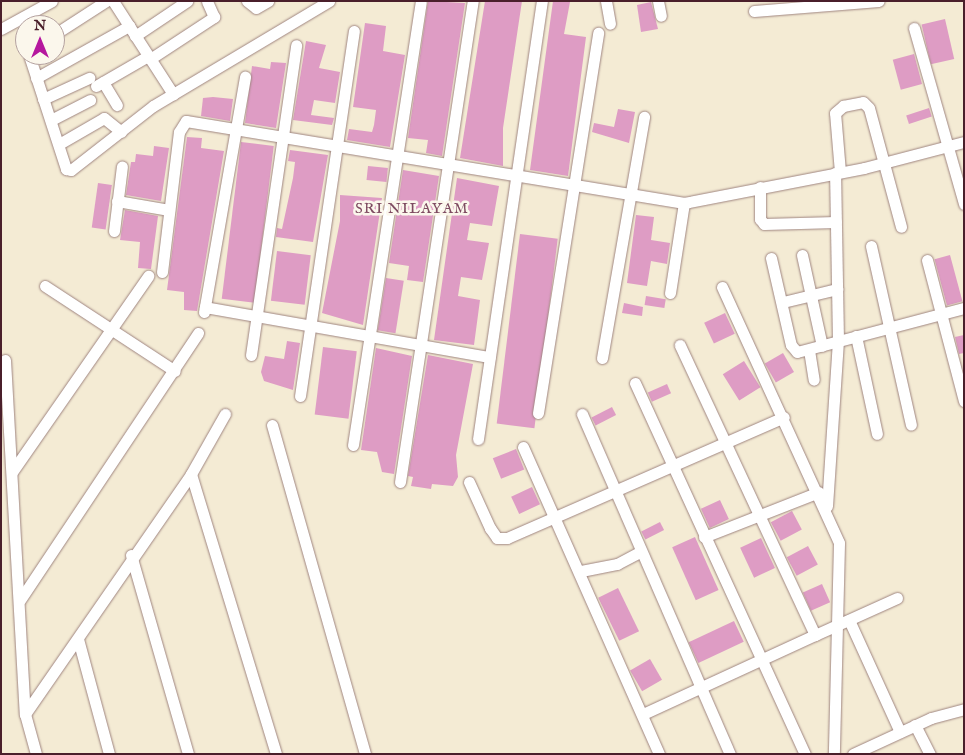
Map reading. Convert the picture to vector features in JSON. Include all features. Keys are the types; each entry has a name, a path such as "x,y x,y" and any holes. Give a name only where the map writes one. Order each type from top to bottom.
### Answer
{"street":[{"path":"1,29 52,1"},
{"path":"65,28 106,1"},
{"path":"113,1 173,94"},
{"path":"135,36 187,1"},
{"path":"43,99 96,82 149,57 214,17 207,1"},
{"path":"247,1 256,8 268,1"},
{"path":"32,65 66,169 71,170 173,94 328,1"},
{"path":"400,482 450,162 472,1"},
{"path":"478,439 542,1"},
{"path":"606,1 610,24"},
{"path":"658,1 661,16"},
{"path":"754,12 879,1"},
{"path":"353,444 421,2"},
{"path":"36,78 128,26"},
{"path":"914,28 945,146 964,204"},
{"path":"300,396 354,31"},
{"path":"538,413 598,33"},
{"path":"251,355 296,45"},
{"path":"245,77 205,310 257,316 490,357"},
{"path":"96,82 117,105"},
{"path":"50,120 90,100"},
{"path":"827,509 838,341 837,173 834,116 852,103 863,102 869,108 882,163 901,227"},
{"path":"602,358 644,117"},
{"path":"59,144 104,118 121,132"},
{"path":"162,272 180,125 186,121 282,134 337,145 450,162 574,186 684,203 837,173 964,142"},
{"path":"114,231 122,166"},
{"path":"760,187 760,218 764,224 836,222"},
{"path":"118,201 169,210"},
{"path":"670,293 684,203"},
{"path":"871,246 911,425"},
{"path":"802,255 822,346"},
{"path":"771,258 794,350 809,350 889,326 964,308"},
{"path":"926,260 964,401"},
{"path":"12,472 148,276"},
{"path":"45,286 175,371"},
{"path":"722,287 827,509 839,543 834,754"},
{"path":"783,302 837,289"},
{"path":"20,600 175,371 198,333"},
{"path":"856,336 877,434"},
{"path":"680,345 762,514 815,635"},
{"path":"809,350 814,380"},
{"path":"5,360 6,452 12,472 25,714 36,754"},
{"path":"635,383 805,754"},
{"path":"25,714 78,639 131,555 191,474 226,414"},
{"path":"582,414 613,492 730,754"},
{"path":"469,482 498,538 558,518 672,465 784,417"},
{"path":"272,425 365,754"},
{"path":"523,447 558,518 659,754"},
{"path":"191,474 276,754"},
{"path":"704,537 819,492"},
{"path":"581,571 617,564 640,552"},
{"path":"131,555 188,754"},
{"path":"643,714 698,686 897,598"},
{"path":"849,620 900,732"},
{"path":"78,639 109,754"},
{"path":"854,754 915,725 964,709"},
{"path":"915,725 930,754"}],"building":[{"path":"428,1 465,3 442,156 426,153 428,140 408,138"},
{"path":"485,1 522,1 503,128 503,166 460,158"},
{"path":"553,1 570,2 564,34 586,37 568,176 530,170"},
{"path":"651,2 658,29 641,32 637,5"},
{"path":"945,19 954,59 931,64 922,24"},
{"path":"365,23 386,26 383,51 405,55 390,147 347,140 349,129 372,132 374,125 376,110 353,107"},
{"path":"306,41 326,45 319,68 340,72 335,103 314,100 311,115 334,118 332,125 293,120"},
{"path":"914,54 922,84 901,90 893,60"},
{"path":"271,62 286,63 276,128 245,123 252,66 270,69"},
{"path":"203,98 233,99 230,121 201,116"},
{"path":"929,108 932,117 909,124 906,115"},
{"path":"618,109 635,112 629,143 592,132 594,123 614,127"},
{"path":"187,137 202,138 201,148 224,151 197,311 184,310 184,292 167,290"},
{"path":"241,142 274,146 254,303 222,299"},
{"path":"154,146 169,148 161,201 126,195 131,162 135,162 136,154 153,156"},
{"path":"290,150 328,155 313,242 276,237 277,228 282,229 293,178 295,162 288,161"},
{"path":"368,166 388,168 386,182 367,180"},
{"path":"403,170 439,176 423,282 407,280 409,266 389,263"},
{"path":"457,178 499,186 492,226 470,223 467,240 489,243 482,280 461,277 458,296 480,300 474,345 434,340"},
{"path":"98,183 112,185 106,230 92,228"},
{"path":"340,195 382,198 363,325 322,313 340,221"},
{"path":"125,210 158,216 151,269 138,268 140,242 120,240"},
{"path":"636,215 654,217 651,240 670,243 667,264 651,261 647,286 627,283"},
{"path":"520,234 558,239 534,428 497,424"},
{"path":"277,251 311,255 305,305 271,301"},
{"path":"950,255 962,301 947,306 935,259"},
{"path":"386,278 404,281 395,333 378,330"},
{"path":"646,296 666,299 664,308 645,305"},
{"path":"624,303 643,307 642,316 622,313"},
{"path":"725,313 735,334 714,344 704,323"},
{"path":"964,335 964,353 959,354 955,337"},
{"path":"287,341 300,343 293,390 264,381 261,372 265,356 284,359"},
{"path":"323,347 357,351 348,419 315,414"},
{"path":"376,348 412,356 394,474 382,472 377,452 361,450"},
{"path":"783,353 794,372 776,383 765,364"},
{"path":"428,355 473,364 456,455 458,477 453,486 432,484 431,489 411,486 413,477 408,476"},
{"path":"744,361 760,387 739,401 723,374"},
{"path":"667,384 671,393 652,402 648,393"},
{"path":"612,407 616,415 596,425 592,417"},
{"path":"516,449 524,469 501,479 493,458"},
{"path":"532,487 540,504 519,514 511,497"},
{"path":"720,500 729,519 710,528 701,509"},
{"path":"792,511 802,530 781,541 771,522"},
{"path":"660,522 664,530 645,540 641,532"},
{"path":"695,537 719,590 696,600 672,547"},
{"path":"761,538 775,568 754,578 740,548"},
{"path":"808,546 818,565 797,576 787,557"},
{"path":"822,584 830,602 811,611 803,593"},
{"path":"618,588 639,631 619,641 598,598"},
{"path":"734,621 744,642 698,663 689,642"},
{"path":"650,659 662,680 642,691 630,670"}],"district":[{"name":"SRI NILAYAM","path":"412,209"}]}
